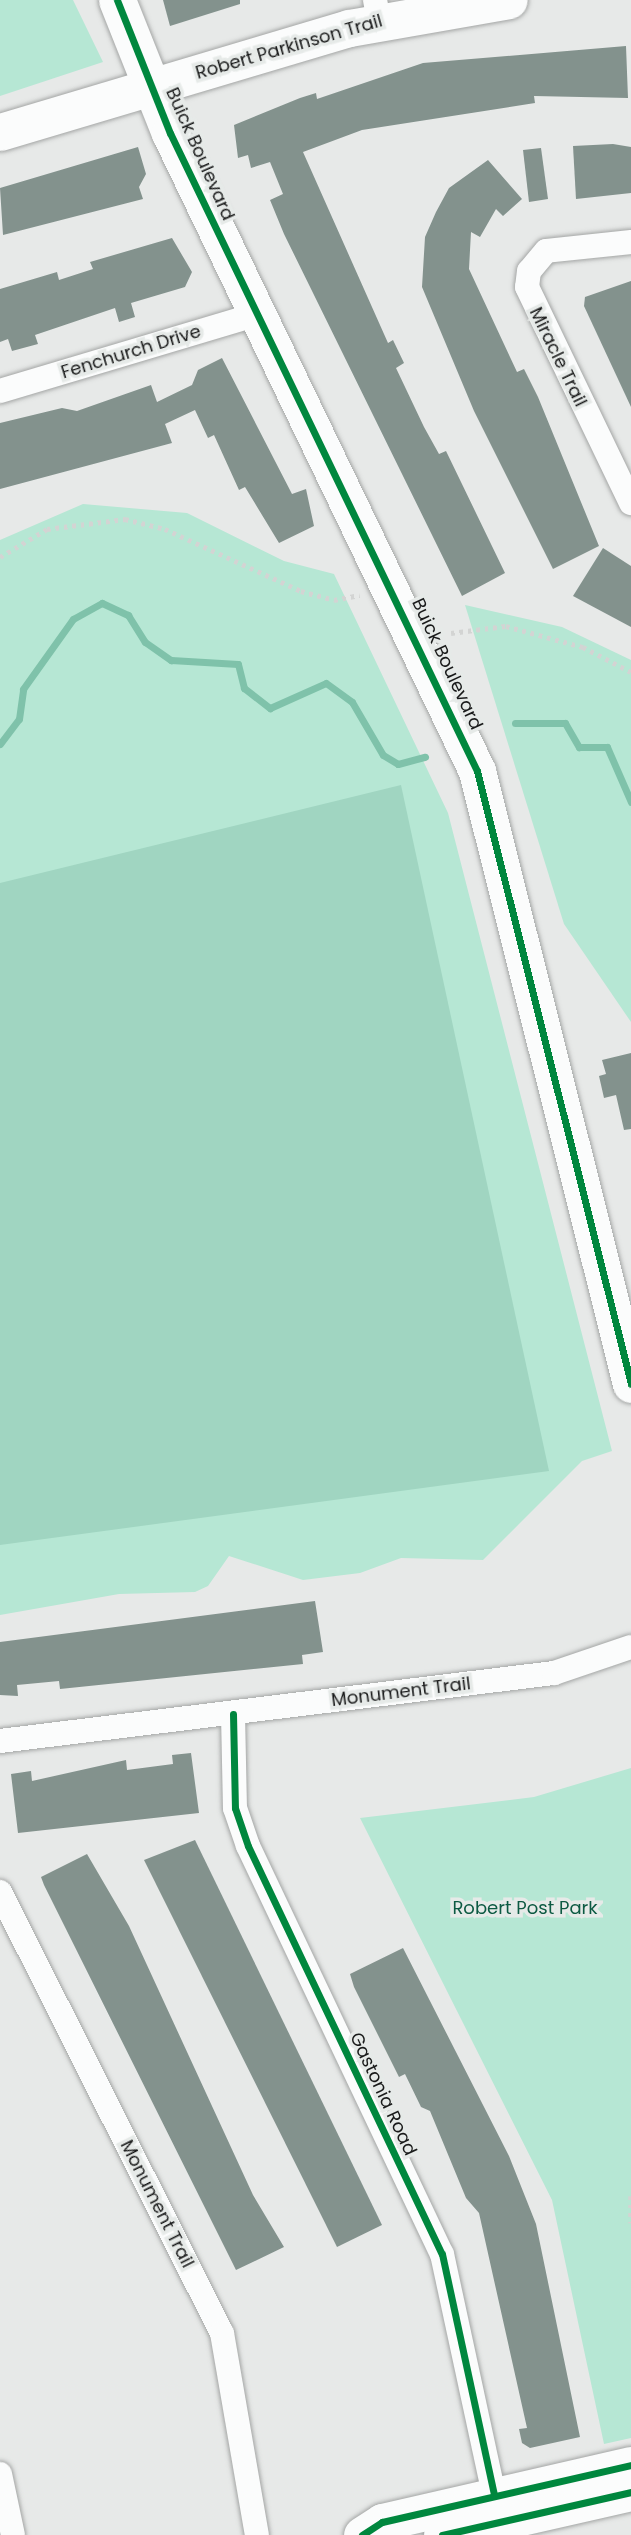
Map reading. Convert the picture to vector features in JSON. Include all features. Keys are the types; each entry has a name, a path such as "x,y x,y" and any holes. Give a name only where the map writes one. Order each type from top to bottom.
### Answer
{"street":[{"name":"Buick Boulevard","path":"117,0 198,192 261,313 448,701 477,771 631,1384"},
{"name":"Robert Parkinson Trail","path":"0,132 153,86 377,10 509,0"},
{"name":"Miracle Trail","path":"631,242 546,251 529,271 527,287 631,503"},
{"name":"Fenchurch Drive","path":"0,391 261,313"},
{"name":"Monument Trail","path":"0,1741 554,1673 631,1647"},
{"name":"Gastonia Road","path":"233,1714 235,1808 248,1846 442,2254 499,2517"},
{"name":"Monument Trail","path":"0,1892 222,2333 257,2535"},
{"path":"442,2535 499,2517 631,2465"},
{"path":"0,2474 13,2535"},
{"path":"362,2535 382,2522 499,2517 631,2492"}],"path":[{"path":"0,557 47,529 124,519 208,547 301,591 334,600 361,595"},
{"path":"451,633 506,626 583,647 631,672"},
{"path":"631,2196 631,2223"}],"green space":[{"path":"0,0 73,0 103,62 0,96"},
{"path":"83,504 187,513 284,561 334,574 448,813 612,1451 582,1461 483,1560 401,1558 360,1573 303,1580 229,1556 208,1586 195,1592 119,1594 0,1615 0,540"},
{"path":"465,605 562,627 631,660 631,1022 564,924"},
{"path":"401,785 549,1471 0,1545 0,883"},
{"name":"Robert Post Park","path":"631,1768 631,2438 604,2444 552,2200 360,1818 534,1797"}],"building":[{"path":"163,0 240,0 240,4 170,26"},
{"path":"626,46 628,98 534,96 535,103 362,130 303,152 388,343 393,340 404,363 396,368 424,427 439,454 446,451 505,573 462,596 284,234 270,200 283,194 270,162 251,168 248,155 238,158 234,125 300,98 316,93 317,99 423,63"},
{"path":"613,144 631,147 631,193 576,199 573,146"},
{"path":"138,147 146,174 139,187 143,199 3,235 0,188"},
{"path":"541,148 548,199 529,202 523,150"},
{"path":"488,160 522,199 503,216 496,209 480,237 471,232 469,269 517,372 524,369 538,397 599,546 553,569 474,411 422,287 425,237 436,212 449,188"},
{"path":"172,238 192,272 185,287 131,303 135,317 119,322 115,308 35,335 38,344 12,351 8,339 0,342 0,289 57,272 59,280 93,269 90,262"},
{"path":"631,281 631,407 584,306 585,297"},
{"path":"222,358 292,494 306,489 314,526 279,543 245,487 239,490 214,435 208,438 195,410 165,424 172,443 0,489 0,423 62,408 77,411 151,385 157,402 192,385 198,370"},
{"path":"603,548 631,566 631,627 573,596"},
{"path":"631,1053 631,1129 624,1130 616,1095 604,1098 599,1076 606,1074 602,1060"},
{"path":"315,1601 323,1652 302,1655 303,1664 60,1689 59,1681 17,1685 18,1696 0,1695 0,1642"},
{"path":"191,1753 199,1813 18,1833 11,1774 31,1771 32,1781 126,1760 127,1770 173,1764 172,1755"},
{"path":"195,1840 382,2225 337,2247 144,1860"},
{"path":"87,1854 129,1926 253,2195 284,2247 236,2270 41,1877"},
{"path":"403,1948 509,2156 536,2224 580,2437 530,2448 522,2443 519,2429 527,2428 479,2213 466,2198 430,2111 421,2107 405,2074 399,2077 354,1987 350,1974"}],"waterway":[{"path":"0,744 19,719 23,689 73,619 102,603 128,615 145,642 171,660 238,664 244,688 270,708 326,683 352,702 383,755 398,764 425,757"},
{"path":"515,723 565,723 579,747 607,747 631,802"}],"cycle path":[{"path":"117,0 170,133 477,771 631,1384"},
{"path":"233,1714 235,1808 248,1846 442,2254 494,2494"},
{"path":"362,2535 382,2522 631,2465"},
{"path":"442,2535 631,2492"}]}
